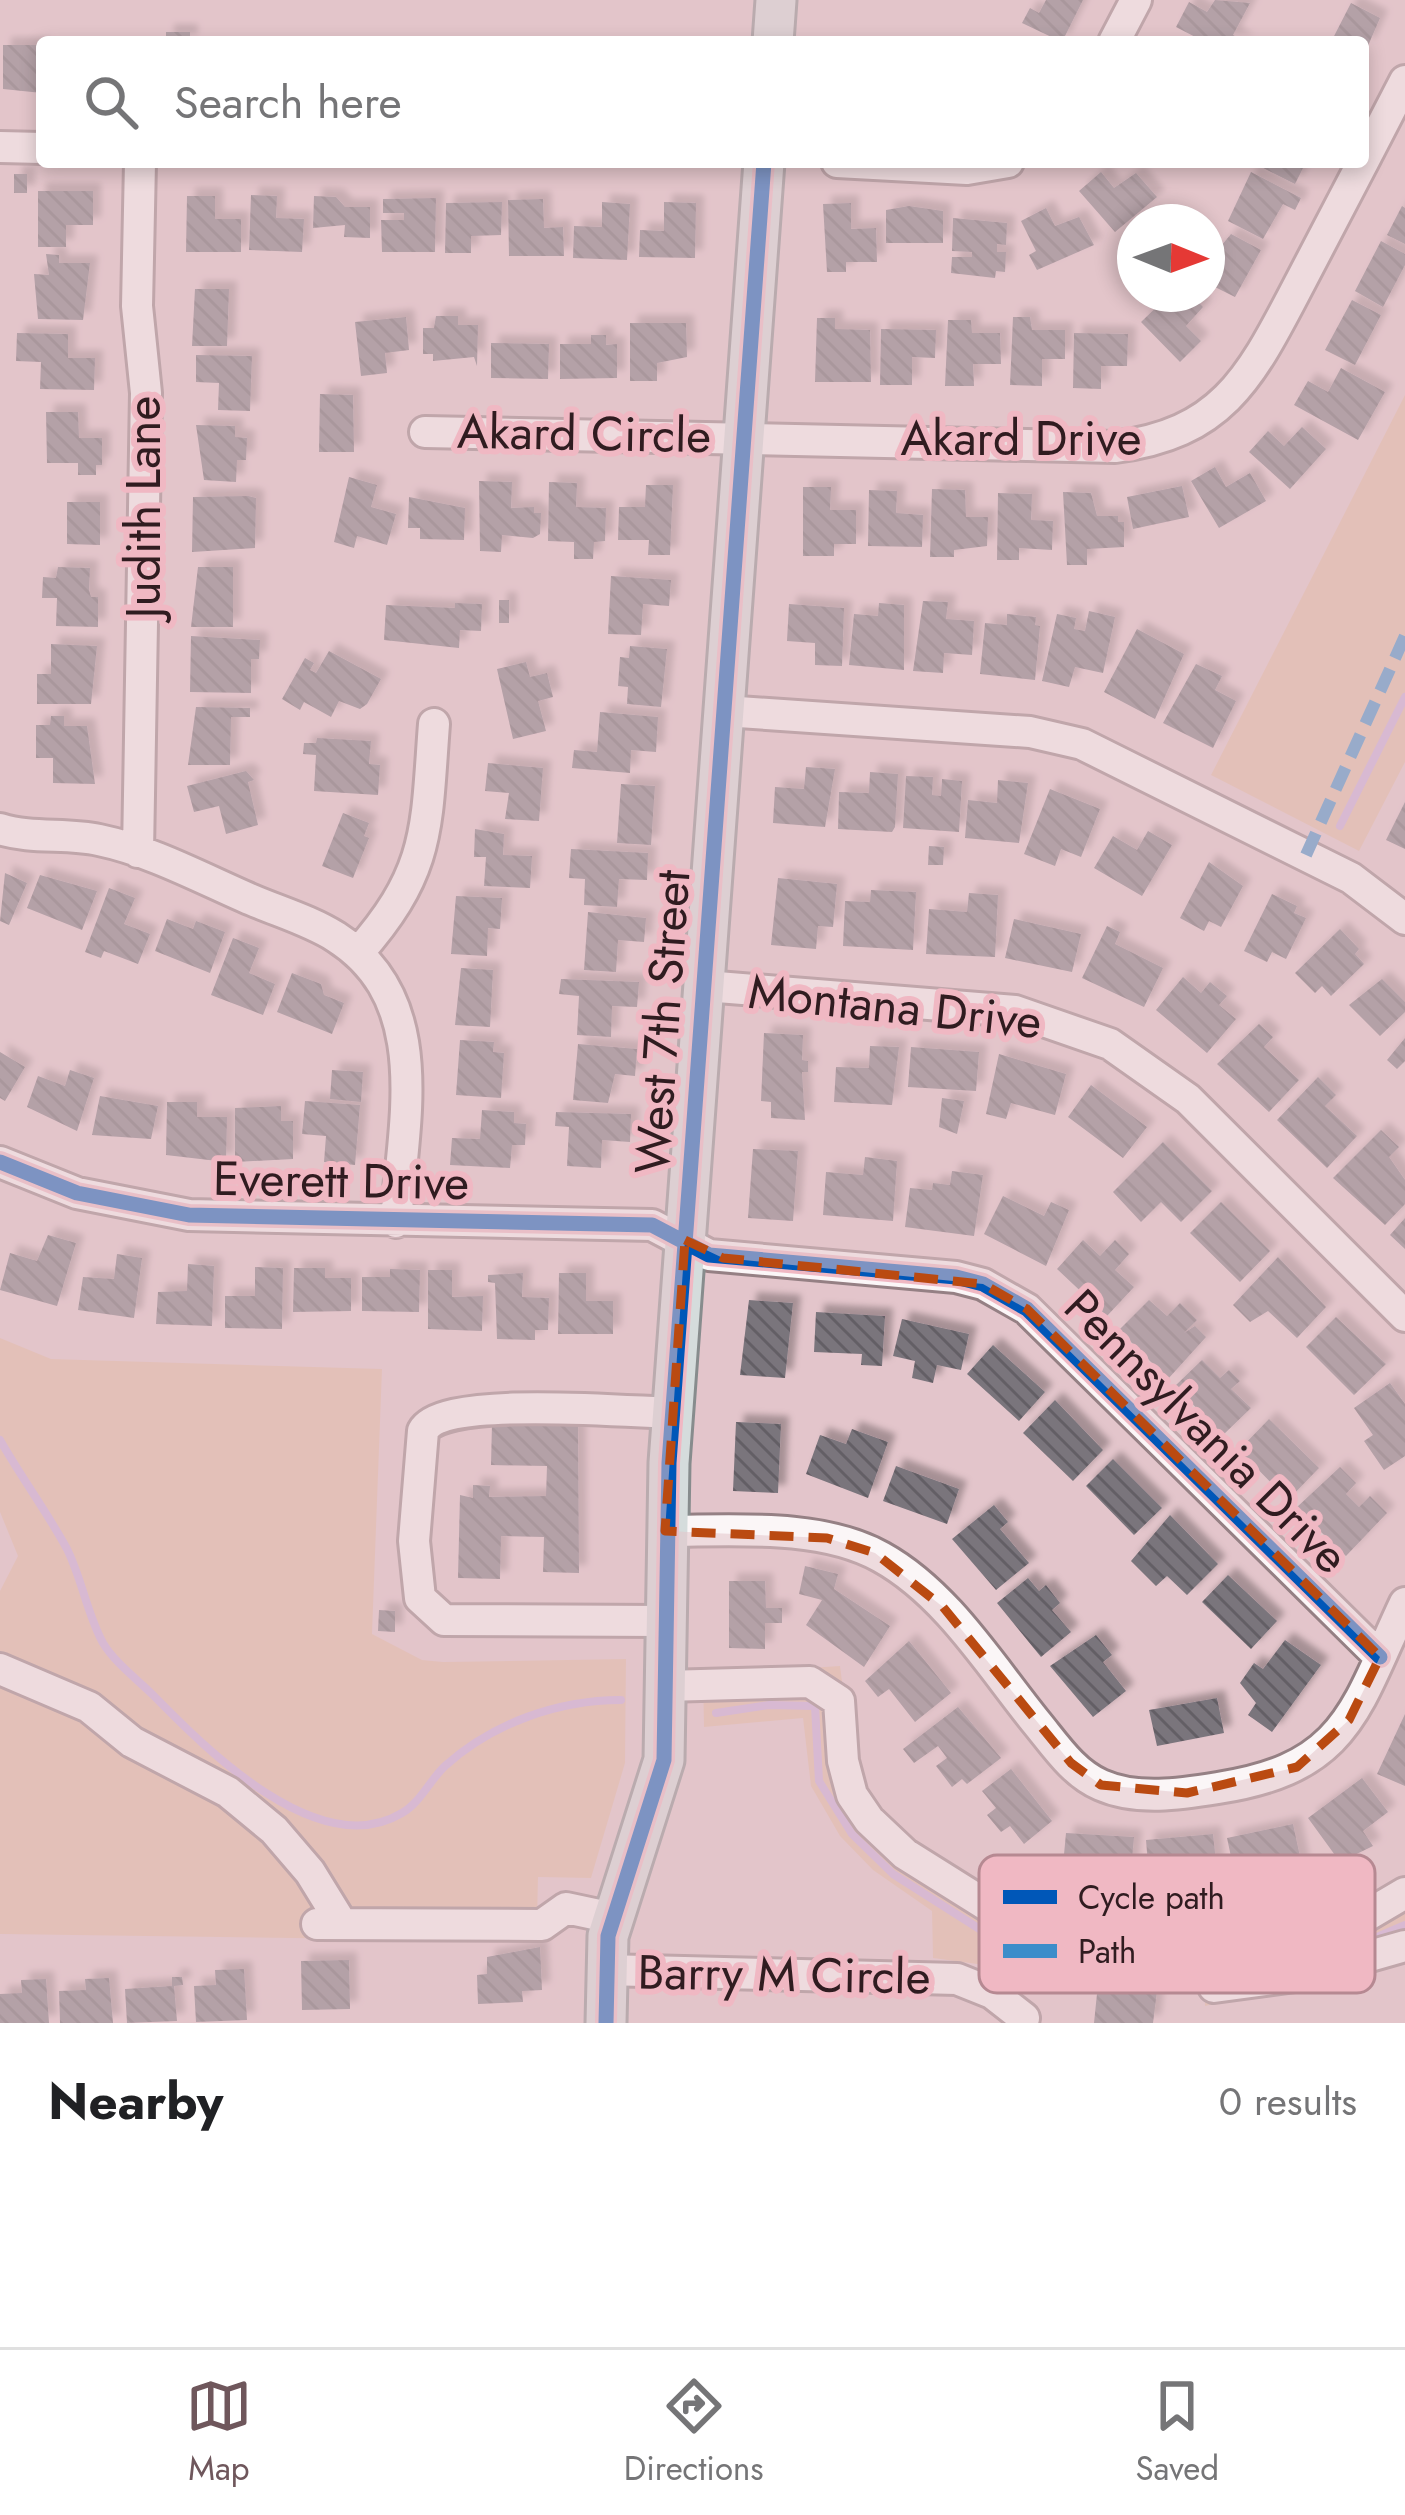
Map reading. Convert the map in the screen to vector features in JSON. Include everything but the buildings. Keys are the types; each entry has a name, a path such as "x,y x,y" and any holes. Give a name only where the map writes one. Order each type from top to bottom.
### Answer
{"main road":[{"path":"773,36 776,0"},
{"name":"West 7th Street","path":"605,2023 604,1970 613,1918 664,1760 665,1531 672,1413 764,168"}],"street":[{"path":"1117,36 1136,0"},
{"name":"Akard Drive","path":"1369,150 1405,81"},
{"path":"0,147 36,148"},
{"name":"Judith Lane","path":"138,852 146,393 137,305 140,168"},
{"name":"Akard Drive","path":"744,435 1115,447 1179,433 1235,394 1256,367 1360,168"},
{"name":"Akard Circle","path":"424,432 744,435"},
{"path":"724,711 1030,732 1082,744 1351,878 1405,919"},
{"path":"358,953 402,901 416,873 424,843 434,724"},
{"path":"0,829 103,840 138,852 316,927 358,953 395,1005 406,1046 396,1222"},
{"name":"Montana Drive","path":"705,986 1015,1011 1110,1044 1188,1099 1405,1316"},
{"name":"Everett Drive","path":"0,1162 77,1193 151,1210 396,1222 652,1225 685,1240"},
{"name":"Pennsylvania Drive","path":"685,1240 723,1258 956,1277 1006,1294 1028,1309 1380,1657"},
{"path":"665,1622 444,1620 420,1598 414,1541 422,1431 440,1415 500,1410 672,1413"},
{"path":"665,1531 827,1538 875,1553 943,1607 1071,1763 1120,1792 1187,1793 1254,1782 1317,1756 1349,1720 1405,1603"},
{"path":"0,1669 89,1707 132,1742 228,1792 274,1830 310,1872 329,1924 542,1925 566,1908 613,1918"},
{"path":"665,1687 810,1682 829,1690 839,1701 852,1795 869,1820 905,1854 979,1900"},
{"path":"1375,1911 1405,1893"},
{"path":"1375,1955 1405,1946"},
{"name":"Barry M Circle","path":"604,1970 957,1978 979,1987"},
{"name":"Barry M Circle","path":"992,1993 1024,2018"}],"highlighted area":[{"path":"685,1240 723,1258 983,1284 1027,1309 1380,1657 1349,1720 1297,1767 1187,1793 1101,1785 1071,1763 943,1607 875,1553 827,1538 665,1531"}],"shaded area":[{"path":"1405,395 1405,762 1359,851 1211,775"},
{"path":"0,1338 51,1359 382,1369 372,1634 422,1660 626,1659 625,1763 591,1878 538,1877 537,1921 365,1939 0,1934 0,1591 18,1556 0,1512"},
{"path":"840,1666 852,1757 875,1804 913,1843 979,1883 979,1964 933,1958 932,1911 873,1870 840,1836 811,1786 803,1718 704,1727 703,1675"},
{"path":"1405,1876 1405,1956 1375,1964 1375,1890"},
{"path":"1204,1993 1257,1993 1205,2006"}],"waterway":[{"path":"1340,826 1405,697"},
{"path":"0,1440 67,1549 108,1650 203,1744 266,1793 301,1812 336,1823 370,1825 408,1809 445,1766 505,1726 574,1704 621,1700"},
{"path":"716,1713 769,1705 815,1706 819,1781 852,1834 893,1874 979,1929"},
{"path":"1375,1938 1405,1925"}],"marked path":[{"path":"1306,855 1405,636"}],"cycle path":[{"path":"606,2023 608,1936 664,1760 669,1463 764,168"},
{"path":"0,1162 77,1193 189,1215 652,1225 709,1255 956,1277 983,1284 1027,1309 1380,1657"}]}
